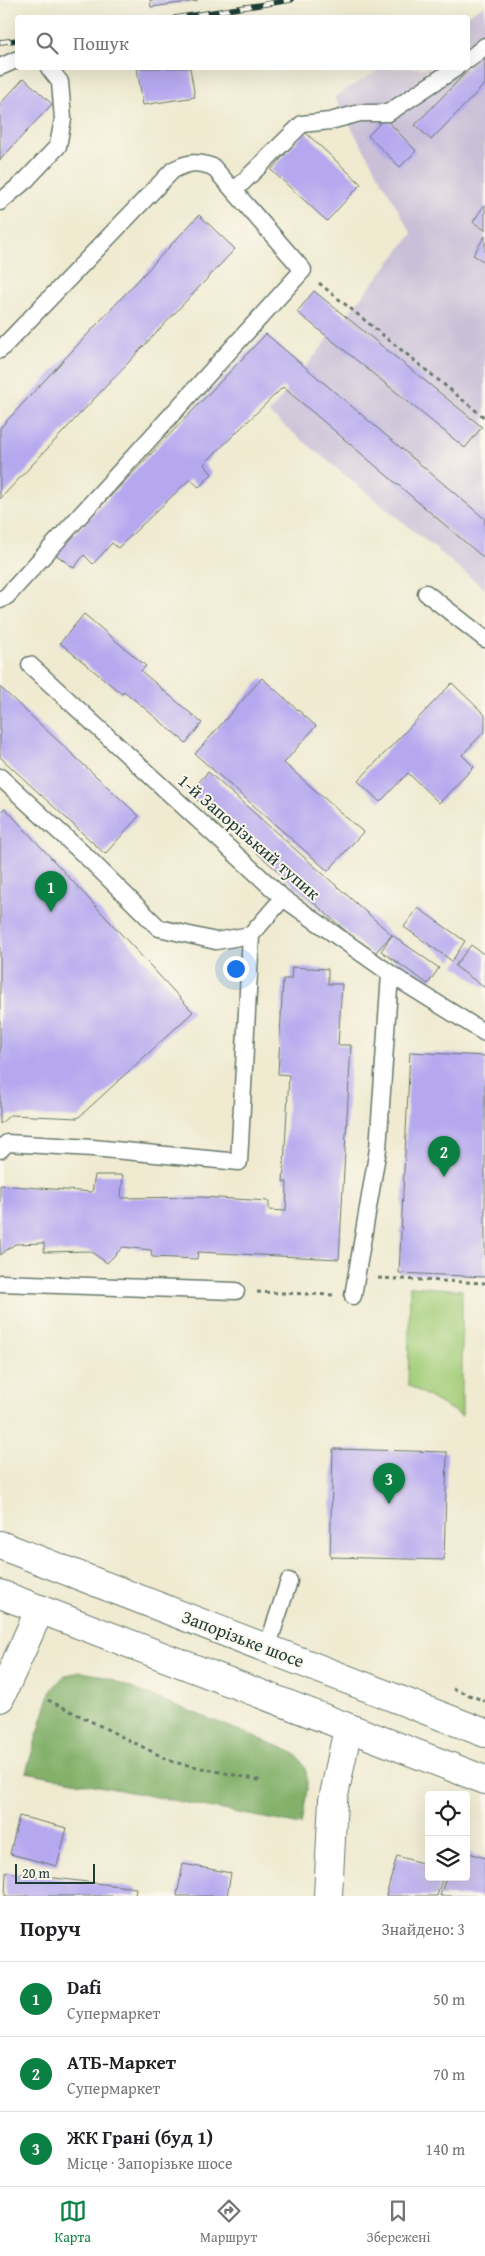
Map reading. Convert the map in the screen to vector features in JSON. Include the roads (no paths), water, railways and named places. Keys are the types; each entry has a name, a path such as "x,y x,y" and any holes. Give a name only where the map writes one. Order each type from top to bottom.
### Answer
{"main road":[{"name":"Запорізьке шосе","path":"0,1545 485,1733"},
{"path":"0,1594 485,1780"},
{"path":"0,1698 40,1609"},
{"path":"328,1896 333,1800 348,1728"}],"lane":[{"path":"470,58 485,46"},
{"path":"0,67 15,60"},
{"path":"0,202 26,180 58,146 63,119 60,82 50,70"},
{"path":"234,191 302,124 330,121 360,113 388,113 453,70"},
{"path":"0,350 173,170 187,163 198,162 213,167 304,270 6,596 0,600"},
{"path":"426,593 485,639"},
{"name":"1-й Запорізький тупик","path":"30,665 283,898 390,974 485,1033"},
{"path":"0,777 91,861 159,928 216,940 251,935"},
{"path":"0,1150 7,1143 93,1148 239,1162 251,935 283,898"},
{"path":"353,1296 378,1150 390,974"},
{"path":"0,1283 236,1291"},
{"path":"267,1648 289,1581"}],"railway":[{"path":"194,15 291,0"},
{"path":"0,42 15,40"}],"place":[{"name":"Dafi","path":"51,912"},
{"name":"АТБ-Маркет","path":"444,1177"},
{"name":"ЖК Грані (буд 1)","path":"389,1504"}]}
